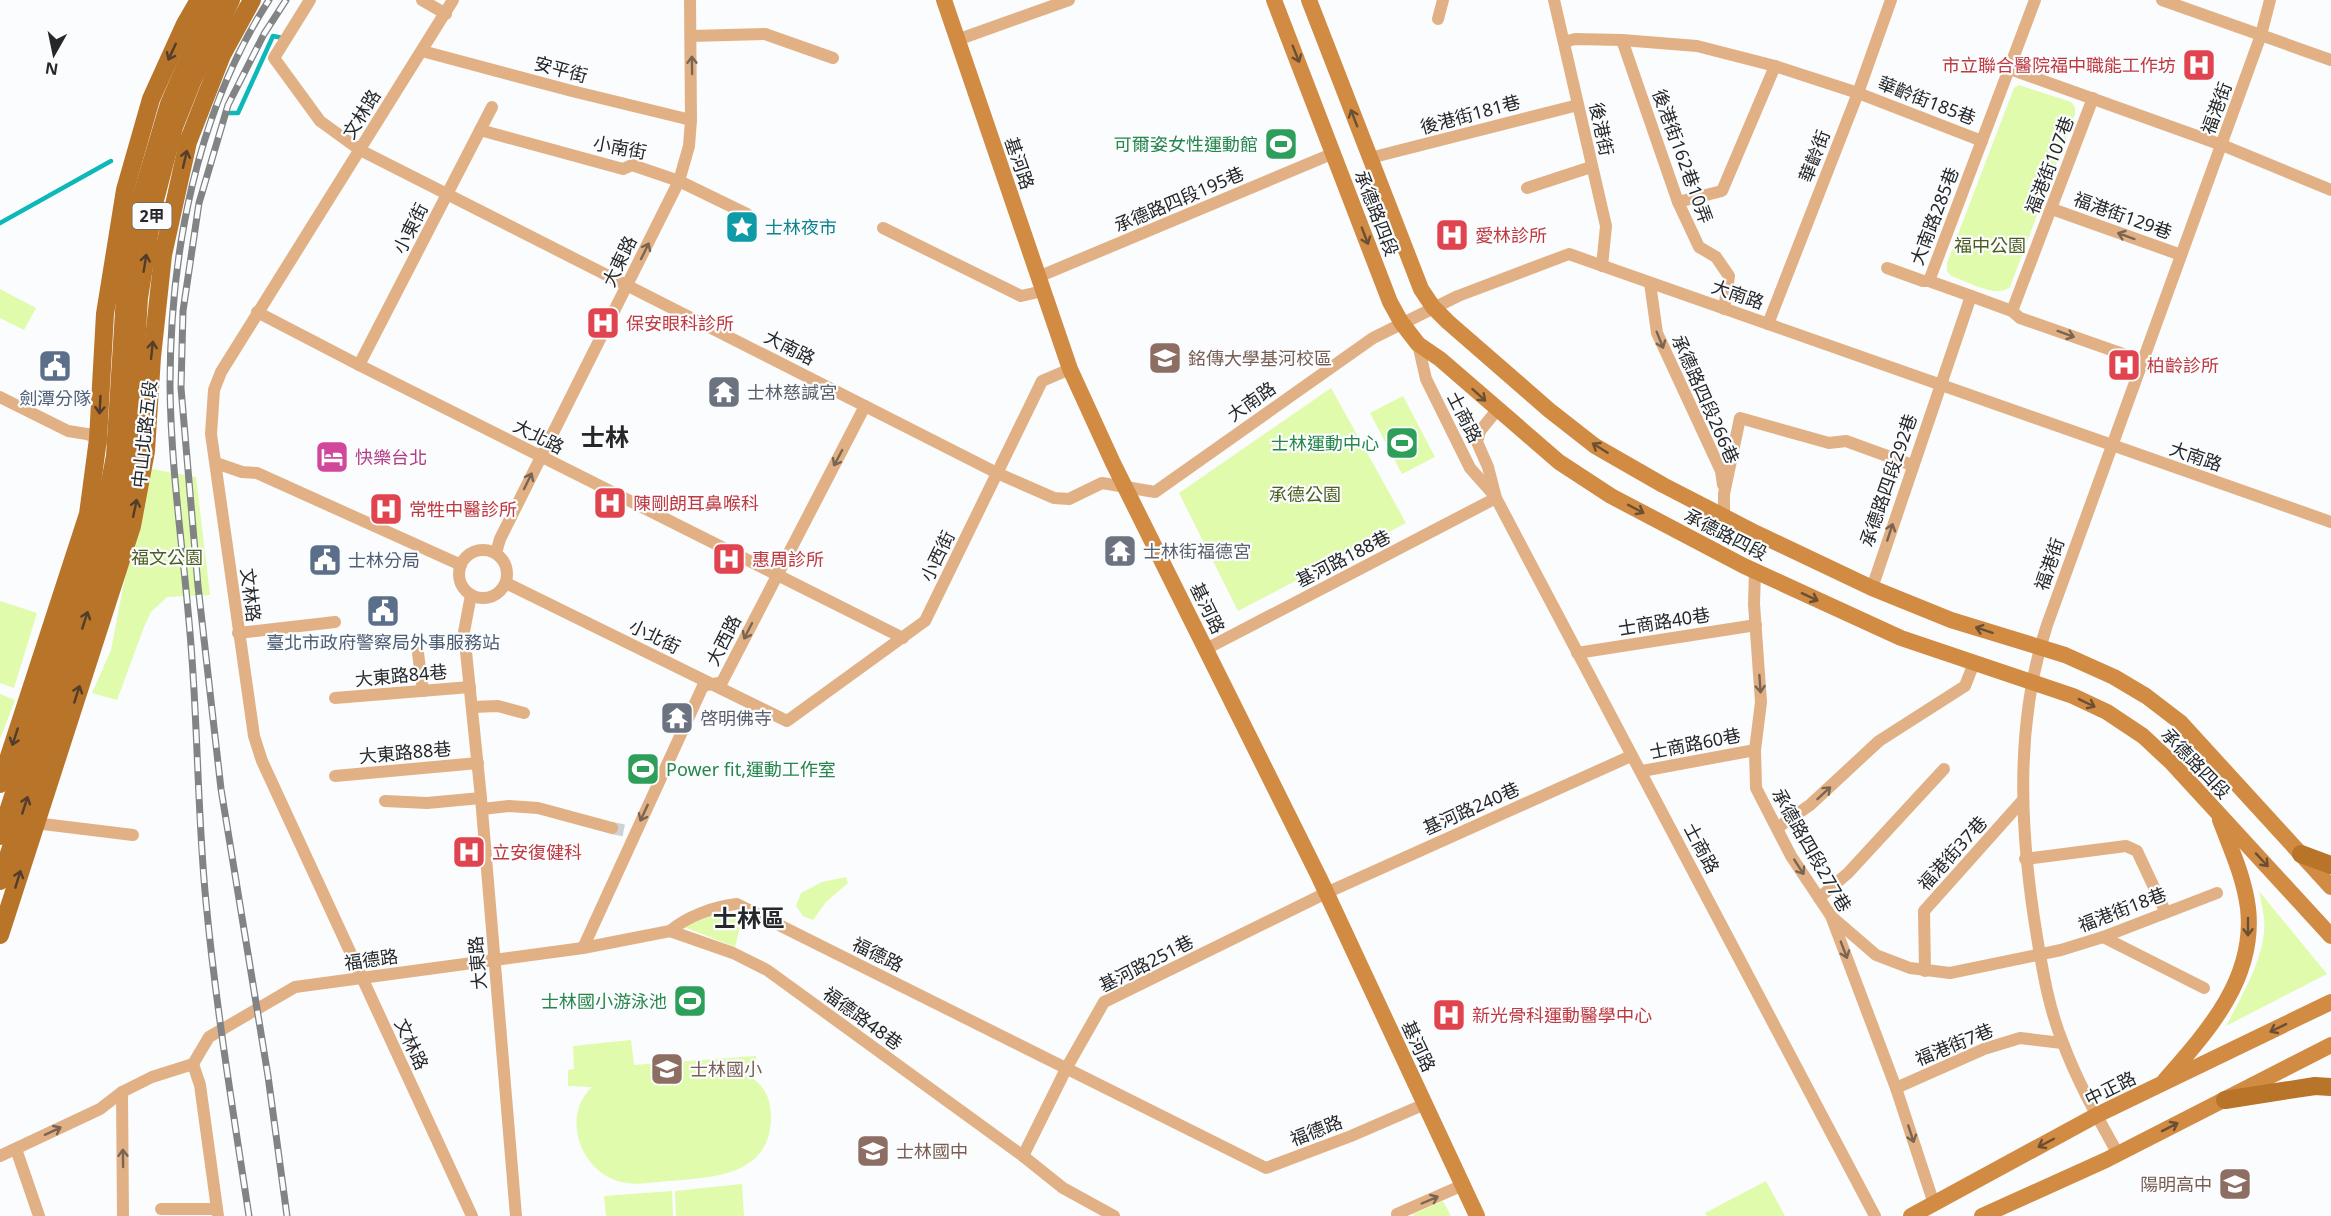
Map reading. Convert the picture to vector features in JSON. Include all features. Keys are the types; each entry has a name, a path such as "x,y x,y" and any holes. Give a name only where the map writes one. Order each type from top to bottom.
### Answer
{"main road":[{"path":"0,784 88,514 98,439 96,354 105,314 125,190 151,99 185,24 199,0"},
{"name":"中山北路五段","path":"0,836 103,519 131,447 122,356 125,296 141,198 169,104 200,32 218,0"},
{"name":"中山北路五段","path":"0,935 132,526 131,447 139,298 154,204 174,127 194,77 231,0"},
{"name":"中山北路五段","path":"0,881 117,521 152,357 163,255 188,142 222,55 252,0"},
{"name":"基河路","path":"944,0 1070,369 1326,893 1478,1216"},
{"name":"承德路四段","path":"1274,0 1390,302 1401,322 1418,344 1440,359 1559,462 1611,495 1755,571 1901,638 2033,681 2107,712 2143,736 2172,762 2331,936"},
{"name":"承德路四段","path":"1309,0 1418,282 1433,307 1549,410 1595,446 1663,485 1756,533 1872,588 1952,620 2065,655 2114,677 2146,696 2180,722 2331,887"},
{"path":"181,110 199,114"},
{"path":"96,354 122,356"},
{"path":"2161,1084 2207,1032 2228,999 2242,969 2249,936 2248,909 2235,858 2216,811"},
{"path":"2301,854 2331,865"},
{"name":"中正路","path":"1911,1216 2097,1115 2331,1002"},
{"path":"1982,1216 2118,1154 2331,1045"},
{"path":"2225,1100 2315,1086 2331,1087"}],"street":[{"name":"大南路","path":"310,0 274,58 320,121 360,150 997,473 1054,498 1069,499 1102,483 1155,492 1373,338 1433,307 1569,254 2331,522"},
{"path":"422,0 446,14"},
{"name":"文林路","path":"453,0 221,372 214,390 211,426 238,633 254,736 262,761 472,1216"},
{"name":"大東路","path":"496,553 500,539 540,456 679,182 689,146 692,120 690,0"},
{"path":"957,40 1069,0"},
{"path":"1438,19 1443,0"},
{"name":"後港街","path":"1554,0 1606,226 1602,266"},
{"name":"華齡街","path":"1768,324 1858,93 1891,0"},
{"name":"大南路285巷","path":"1971,296 1929,281 2035,0"},
{"path":"2162,0 2331,60"},
{"name":"福港街","path":"2118,1154 2062,1043 2040,954 2025,859 2023,800 2026,738 2033,681 2040,647 2111,445 2261,35 2270,0"},
{"path":"691,36 765,34 833,58"},
{"name":"華齡街185巷","path":"1564,42 1575,39 1622,40 1697,46 1775,66 1858,93 1982,141"},
{"name":"後港街162巷10弄","path":"1622,40 1678,201 1699,247 1716,257 1729,276 1724,309"},
{"name":"安平街","path":"422,51 572,92 692,120"},
{"path":"1678,201 1722,191 1775,66"},
{"path":"2010,69 2222,144 2331,190"},
{"name":"福港街107巷","path":"2012,311 2093,99"},
{"name":"後港街181巷","path":"1370,158 1578,105"},
{"name":"小東街","path":"359,365 492,106"},
{"name":"小南街","path":"480,130 622,169 632,165 679,182 747,214"},
{"name":"承德路四段195巷","path":"1041,284 1334,153"},
{"path":"1527,188 1592,167"},
{"name":"福港街129巷","path":"2052,209 2181,255"},
{"path":"883,228 1022,296 1041,284"},
{"path":"1887,268 1929,281"},
{"name":"承德路四段266巷","path":"1650,283 1657,333 1721,471 1724,494"},
{"path":"1940,385 1971,296 2012,311 2020,318 2143,361"},
{"name":"大北路","path":"257,312 903,638"},
{"name":"士商路","path":"1418,344 1426,380 1470,468 1496,498"},
{"name":"小西街","path":"787,721 926,621 1042,381 1070,369"},
{"name":"承德路四段292巷","path":"1872,588 1940,385"},
{"path":"0,397 68,431 131,447"},
{"name":"大西路","path":"583,948 630,833 703,686 722,682 865,406"},
{"name":"士商路","path":"1497,410 1480,431 1477,442 1488,467 1496,498 1875,1216"},
{"path":"1724,516 1724,494 1740,418 1829,443 1846,441 1912,465"},
{"path":"216,463 242,472 257,473 461,565"},
{"name":"基河路188巷","path":"1206,649 1496,498"},
{"path":"489,550 496,553 508,570 506,583 498,594 491,597 471,595 459,579 461,565 469,554 476,551 489,550"},
{"name":"承德路四段277巷","path":"1755,571 1761,702 1755,750 1756,788 1791,856 1831,916 1896,1088 1934,1204"},
{"name":"小北街","path":"506,583 787,721"},
{"name":"大東路","path":"471,595 464,632 478,763 516,1216"},
{"path":"238,633 335,622"},
{"name":"士商路40巷","path":"1577,653 1756,625"},
{"path":"418,653 423,691"},
{"path":"1777,828 1810,805 1879,741 1965,686 1974,663"},
{"name":"大東路84巷","path":"335,698 470,687"},
{"path":"472,707 498,706 524,713"},
{"name":"士商路60巷","path":"1642,771 1755,750"},
{"name":"基河路240巷","path":"1326,893 1631,756"},
{"name":"大東路88巷","path":"335,776 478,763"},
{"path":"1819,898 1848,873 1944,769"},
{"name":"福港街37巷","path":"1924,971 1924,911 2023,800"},
{"path":"386,801 538,807 612,828"},
{"path":"35,823 133,835"},
{"path":"2025,859 2133,847 2165,911"},
{"name":"基河路251巷","path":"1023,1156 1067,1067 1104,1002 1326,893"},
{"name":"福港街18巷","path":"1831,916 1876,955 1910,968 1950,973 2040,954 2103,937 2165,911 2217,893"},
{"name":"福德路","path":"193,1064 209,1036 295,987 363,980 583,948 670,932 677,925 696,916 724,905 737,904 1266,1168 1425,1104"},
{"name":"福德路48巷","path":"670,932 733,953 767,970 1023,1156"},
{"path":"2103,937 2204,988"},
{"name":"福港街7巷","path":"1896,1088 1984,1049 2020,1038 2062,1043"},
{"path":"0,1156 100,1109 122,1092 152,1077 193,1064 201,1085 218,1212 161,1209"},
{"path":"122,1092 123,1216"},
{"path":"16,1149 39,1216"},
{"path":"1023,1156 1063,1188 1114,1216"},
{"path":"1397,1214 1463,1185"}],"green space":[{"name":"福中公園","path":"2019,85 2071,102 2075,107 2075,114 2010,287 1997,291 1989,290 1951,276 1947,271 1947,263 2014,88"},
{"path":"0,289 36,308 24,330 0,318"},
{"name":"承德公園","path":"1331,388 1406,523 1238,611 1179,493"},
{"path":"1403,396 1435,457 1402,474 1370,413"},
{"name":"福文公園","path":"146,468 196,477 210,595 167,597 151,612 117,700 92,693 111,650"},
{"path":"0,601 37,613 14,688 0,683"},
{"path":"0,694 15,700 0,739"},
{"path":"846,877 848,883 826,902 813,920 803,916 796,906 801,893 822,882"},
{"path":"2259,891 2327,974 2226,1026 2252,974 2262,946 2264,919"},
{"path":"725,910 743,915 735,947 684,927"},
{"path":"631,1040 634,1065 756,1056 757,1073 747,1074 765,1091 771,1115 769,1135 762,1150 751,1162 737,1169 704,1178 642,1184 622,1182 608,1177 591,1163 578,1137 577,1116 583,1098 592,1087 568,1086 568,1070 574,1069 573,1046"},
{"path":"1766,1181 1785,1216 1707,1216 1705,1213"},
{"path":"742,1184 744,1216 676,1216 675,1191"},
{"path":"672,1191 673,1216 606,1216 604,1196"},
{"path":"1443,1201 1451,1216 1414,1216 1413,1214"}],"waterway":[{"path":"227,113 238,113 273,36 283,38"},
{"path":"0,223 111,161"}],"tunnel":[{"path":"612,828 627,831"}],"railway":[{"path":"249,1216 220,1020 206,902 192,659 173,455 170,386 175,286 192,186 223,89 244,44 269,0"},
{"path":"286,0 264,34 228,105 199,203 183,311 181,388 198,586 221,789 268,1076 287,1216"}],"place":[{"name":"市立聯合醫院福中職能工作坊","path":"2199,65"},
{"name":"可爾姿女性運動館","path":"1281,144"},
{"name":"士林夜市","path":"742,227"},
{"name":"愛林診所","path":"1452,235"},
{"name":"保安眼科診所","path":"603,323"},
{"name":"銘傳大學基河校區","path":"1165,358"},
{"name":"柏齡診所","path":"2124,365"},
{"name":"劍潭分隊","path":"55,366"},
{"name":"士林慈諴宮","path":"724,392"},
{"name":"士林運動中心","path":"1402,443"},
{"name":"快樂台北","path":"332,457"},
{"name":"陳剛朗耳鼻喉科","path":"610,503"},
{"name":"常牲中醫診所","path":"386,509"},
{"name":"士林街福德宮","path":"1120,551"},
{"name":"惠周診所","path":"729,559"},
{"name":"士林分局","path":"325,560"},
{"name":"臺北市政府警察局外事服務站","path":"383,611"},
{"name":"啓明佛寺","path":"677,718"},
{"name":"Power fit,運動工作室","path":"643,769"},
{"name":"立安復健科","path":"469,852"},
{"name":"士林國小游泳池","path":"690,1001"},
{"name":"新光骨科運動醫學中心","path":"1449,1015"},
{"name":"士林國小","path":"667,1069"},
{"name":"士林國中","path":"873,1151"},
{"name":"陽明高中","path":"2235,1184"}],"district":[{"name":"士林","path":"605,436"},
{"name":"士林區","path":"749,917"}]}
